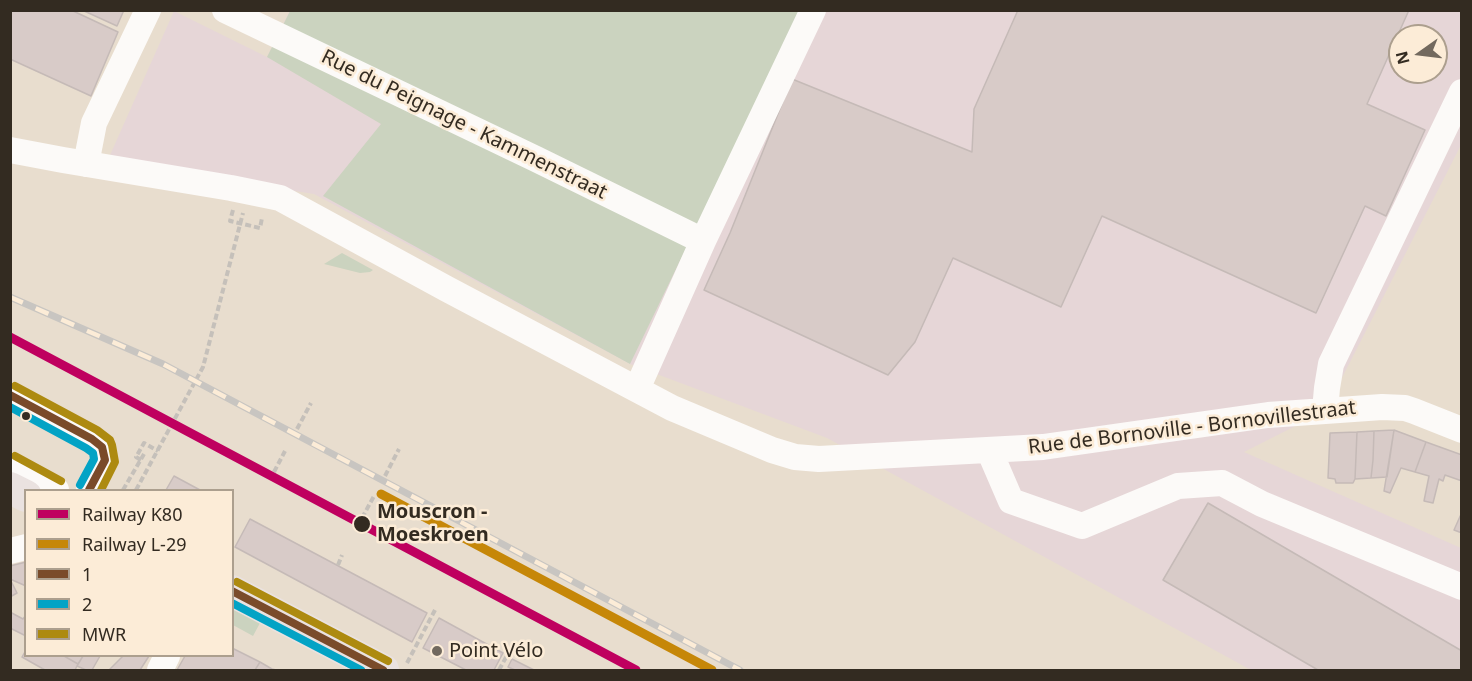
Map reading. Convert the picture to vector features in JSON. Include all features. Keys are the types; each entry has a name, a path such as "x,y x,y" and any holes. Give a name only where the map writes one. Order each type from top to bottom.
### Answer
{"main road":[{"path":"10,488 24,495"},
{"path":"234,592 383,670"}],"street":[{"path":"86,164 94,123 148,10"},
{"name":"Rue du Peignage - Kammenstraat","path":"225,10 703,241"},
{"path":"637,389 703,241 813,10"},
{"path":"1325,411 1326,388 1331,364 1461,92"},
{"name":"Rue de Bornoville - Bornovillestraat","path":"10,150 280,198 672,408 772,450 795,457 819,459 1042,447 1259,417 1382,407 1405,408 1461,430"},
{"path":"10,395 92,439 102,447 105,460 90,489"},
{"path":"989,450 1011,501 1082,526 1179,486 1222,483 1262,504 1461,586"},
{"path":"10,465 54,489"}],"path":[{"path":"229,210 262,218 260,228 230,221"},
{"path":"137,489 203,367 243,213"},
{"path":"297,429 311,403"},
{"path":"141,460 136,458 144,444 159,451"},
{"path":"385,476 399,449"},
{"path":"274,472 285,451"},
{"path":"124,489 144,454"},
{"path":"362,518 374,496"},
{"path":"338,565 342,555"},
{"path":"403,670 435,610"},
{"path":"499,670 510,650"}],"shaded area":[{"path":"290,10 1461,11 1461,145 1325,411 1244,452 1461,548 1461,670 1251,670 827,438 630,364 314,194 107,162 174,11 267,57"}],"green space":[{"path":"290,11 801,11 630,364 323,196 381,124 267,57"},
{"path":"342,253 373,270 360,273 324,264"},
{"path":"234,609 260,623 253,636 234,626"}],"building":[{"path":"10,10 71,10 118,32 91,96 10,59"},
{"path":"82,10 124,10 117,26"},
{"path":"1018,10 1409,10 1403,24 1388,24 1388,57 1367,104 1425,130 1386,216 1365,206 1316,313 1102,216 1061,307 953,258 915,342 888,375 704,290 730,233 792,79 972,152 974,109"},
{"path":"1394,430 1426,442 1415,472 1401,468 1390,493 1384,491"},
{"path":"1394,430 1387,477 1371,478 1374,431"},
{"path":"1374,431 1371,478 1355,479 1357,432"},
{"path":"1357,432 1355,479 1353,483 1336,483 1335,479 1328,478 1330,433"},
{"path":"1426,442 1462,455 1462,481 1445,475 1443,481 1439,479 1433,503 1424,501 1429,476 1415,472"},
{"path":"174,476 198,489 167,489"},
{"path":"1208,503 1462,651 1462,670 1318,670 1163,580"},
{"path":"1462,512 1462,533 1454,530"},
{"path":"250,519 427,613 412,642 235,547"},
{"path":"24,562 24,585 10,579 10,566"},
{"path":"10,579 17,593 10,597"},
{"path":"10,612 24,618 24,635 10,628"},
{"path":"439,618 503,653 494,670 466,670 423,648"},
{"path":"234,649 260,662 255,670 177,670 184,657 234,657"},
{"path":"24,654 24,657 66,657 78,664 75,670 45,670 22,657"},
{"path":"66,657 82,657 78,664"},
{"path":"82,657 99,657 92,670 77,666"},
{"path":"122,657 148,657 140,670 109,670"},
{"path":"512,659 534,670 515,670 508,667"},
{"path":"260,662 272,669 276,670 255,670"}],"railway":[{"path":"10,297 163,364 740,670"}],"rail line":[{"name":"K80","path":"10,337 636,670"},
{"name":"L-29","path":"381,494 712,670"}],"transit line":[{"name":"MWR","path":"15,386 97,430 110,440 115,462 102,489"},
{"name":"1","path":"10,395 92,439 102,447 105,460 90,489"},
{"name":"2","path":"10,407 93,453 94,459 80,485"},
{"name":"MWR","path":"15,456 61,481"},
{"name":"MWR","path":"237,582 388,661"},
{"name":"1","path":"234,592 383,670"},
{"name":"2","path":"234,604 361,670"}],"place":[{"name":"Mouscron - Moeskroen","path":"362,524"},
{"name":"Point Vélo","path":"437,651"}]}
